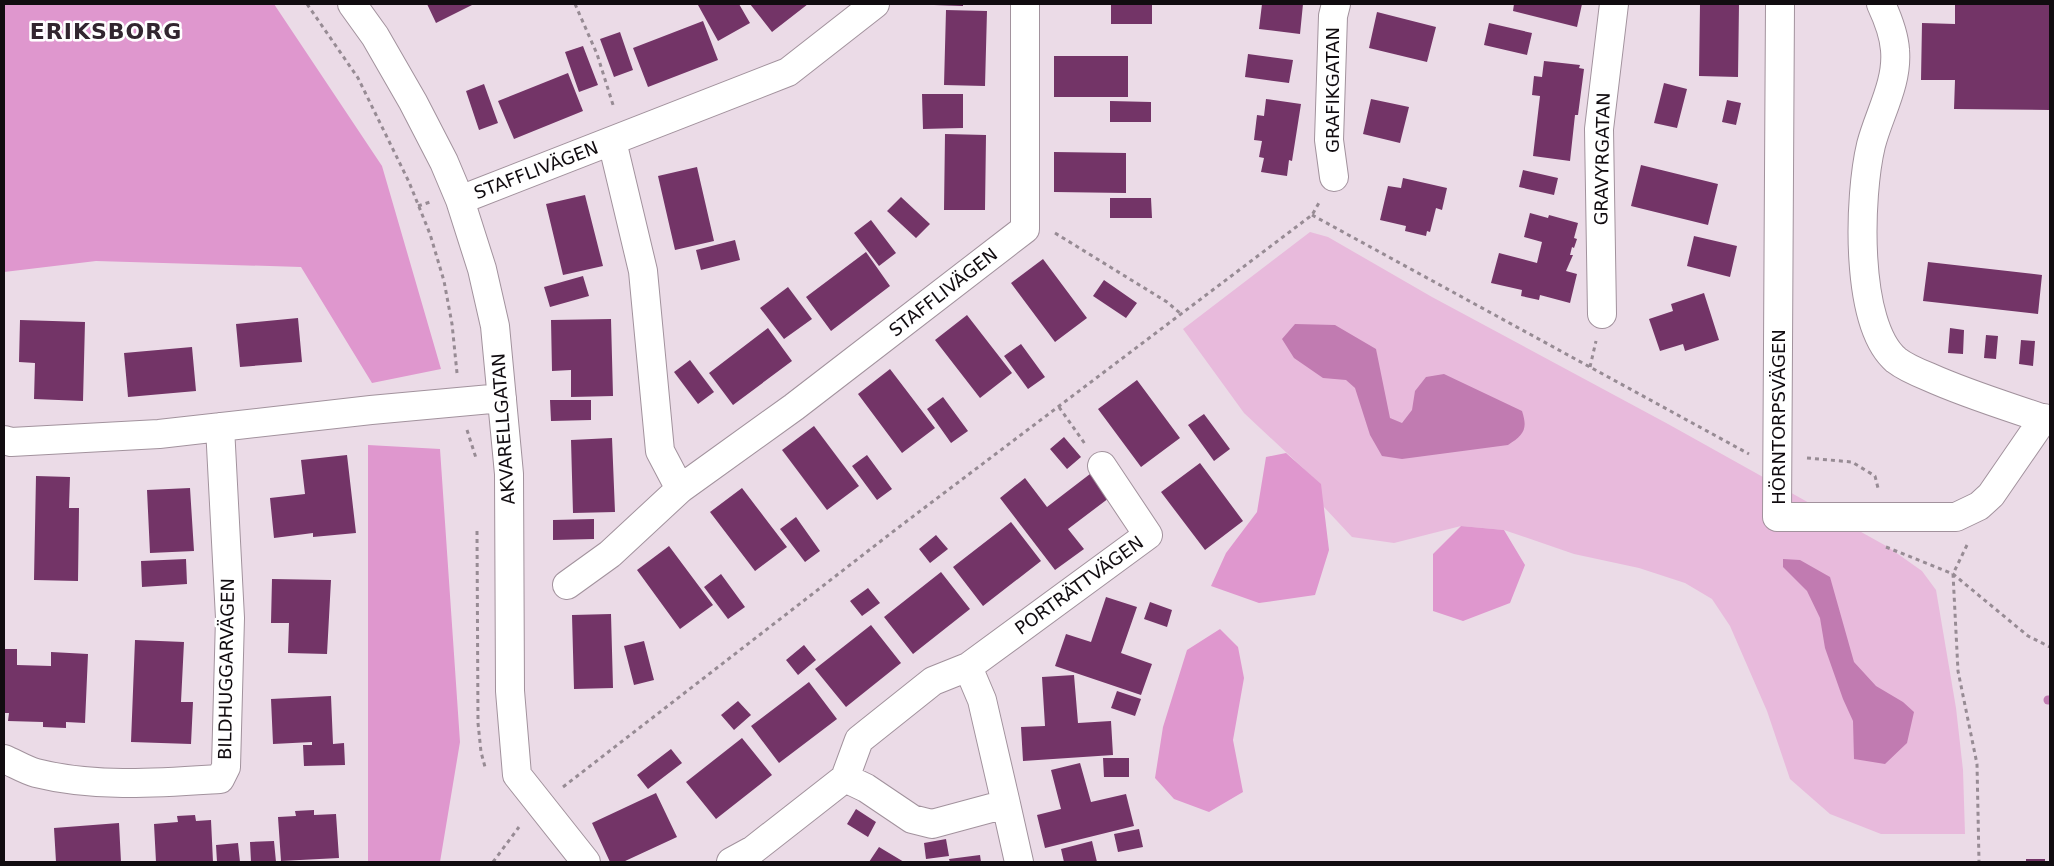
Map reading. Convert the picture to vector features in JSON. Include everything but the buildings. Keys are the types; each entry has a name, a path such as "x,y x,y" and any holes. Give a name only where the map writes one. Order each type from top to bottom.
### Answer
{"street":[{"name":"AKVARELLGATAN","path":"352,4 375,36 413,102 460,200 482,269 495,326 509,474 510,691 517,775 586,862"},
{"name":"STAFFLIVÄGEN","path":"460,200 788,72 875,4"},
{"path":"1025,4 1025,230"},
{"name":"GRAFIKGATAN","path":"1334,177 1329,140 1333,16 1336,4"},
{"name":"GRAVYRGATAN","path":"1602,314 1599,129 1614,4"},
{"name":"HÖRNTORPSVÄGEN","path":"1780,4 1778,517 1956,517 1979,506 1991,495 2047,420 1958,390 1896,360 1882,343 1871,317 1866,294 1862,217 1865,185 1871,146 1894,73 1896,51 1891,26 1881,4"},
{"name":"STAFFLIVÄGEN","path":"619,139 643,271 660,451 680,489"},
{"name":"STAFFLIVÄGEN","path":"567,585 610,554 680,489 794,407 1025,230"},
{"path":"4,440 11,442 159,434 371,410 502,398"},
{"name":"BILDHUGGARVÄGEN","path":"4,759 34,772 86,783 146,783 220,779 226,767 230,618 220,428"},
{"name":"PORTRÄTTVÄGEN","path":"845,778 859,740 933,681 968,667 1148,535 1102,466"},
{"path":"968,667 982,700 1019,862"},
{"path":"731,862 753,850 845,778 866,788 912,819 932,824 1006,804"}],"path":[{"path":"575,4 597,54 619,139"},
{"path":"493,862 523,822 541,806 891,533 1312,215 1748,454 1852,462 1875,476 1879,494"},
{"path":"1025,230 1040,224 1167,302 1181,314"},
{"path":"1059,407 1102,466"},
{"path":"1979,862 1977,764 1958,671 1952,574 2028,636 2050,647"}],"shaded area":[{"path":"4,4 274,4 382,166 441,369 372,383 301,267 96,261 4,272"},
{"path":"1310,232 1328,237 1432,297 1668,424 1888,547 1922,571 1936,590 1956,708 1963,770 1965,834 1881,834 1830,814 1790,779 1767,711 1730,626 1712,599 1685,583 1639,568 1574,554 1504,530 1461,526 1394,543 1352,537 1323,506 1320,484 1244,413 1183,329"},
{"path":"1295,324 1335,325 1376,349 1390,418 1402,423 1412,410 1415,391 1426,377 1444,374 1522,411 1525,422 1523,431 1518,438 1508,445 1402,459 1382,456 1370,435 1355,388 1346,380 1323,378 1294,358 1282,339"},
{"path":"368,445 440,449 460,742 440,862 368,862"},
{"path":"1286,453 1321,484 1329,550 1315,595 1259,603 1211,586 1226,553 1257,512 1266,457"},
{"path":"1461,526 1504,530 1525,565 1510,603 1463,621 1433,611 1433,554"},
{"path":"1783,559 1800,560 1830,577 1854,662 1876,686 1903,702 1914,712 1907,743 1885,764 1854,759 1853,721 1825,648 1820,618 1807,591 1783,567"},
{"path":"1220,629 1238,647 1244,678 1233,740 1243,792 1209,812 1174,799 1155,778 1163,727 1187,650"}],"district":[{"name":"ERIKSBORG","path":"106,31"}]}
